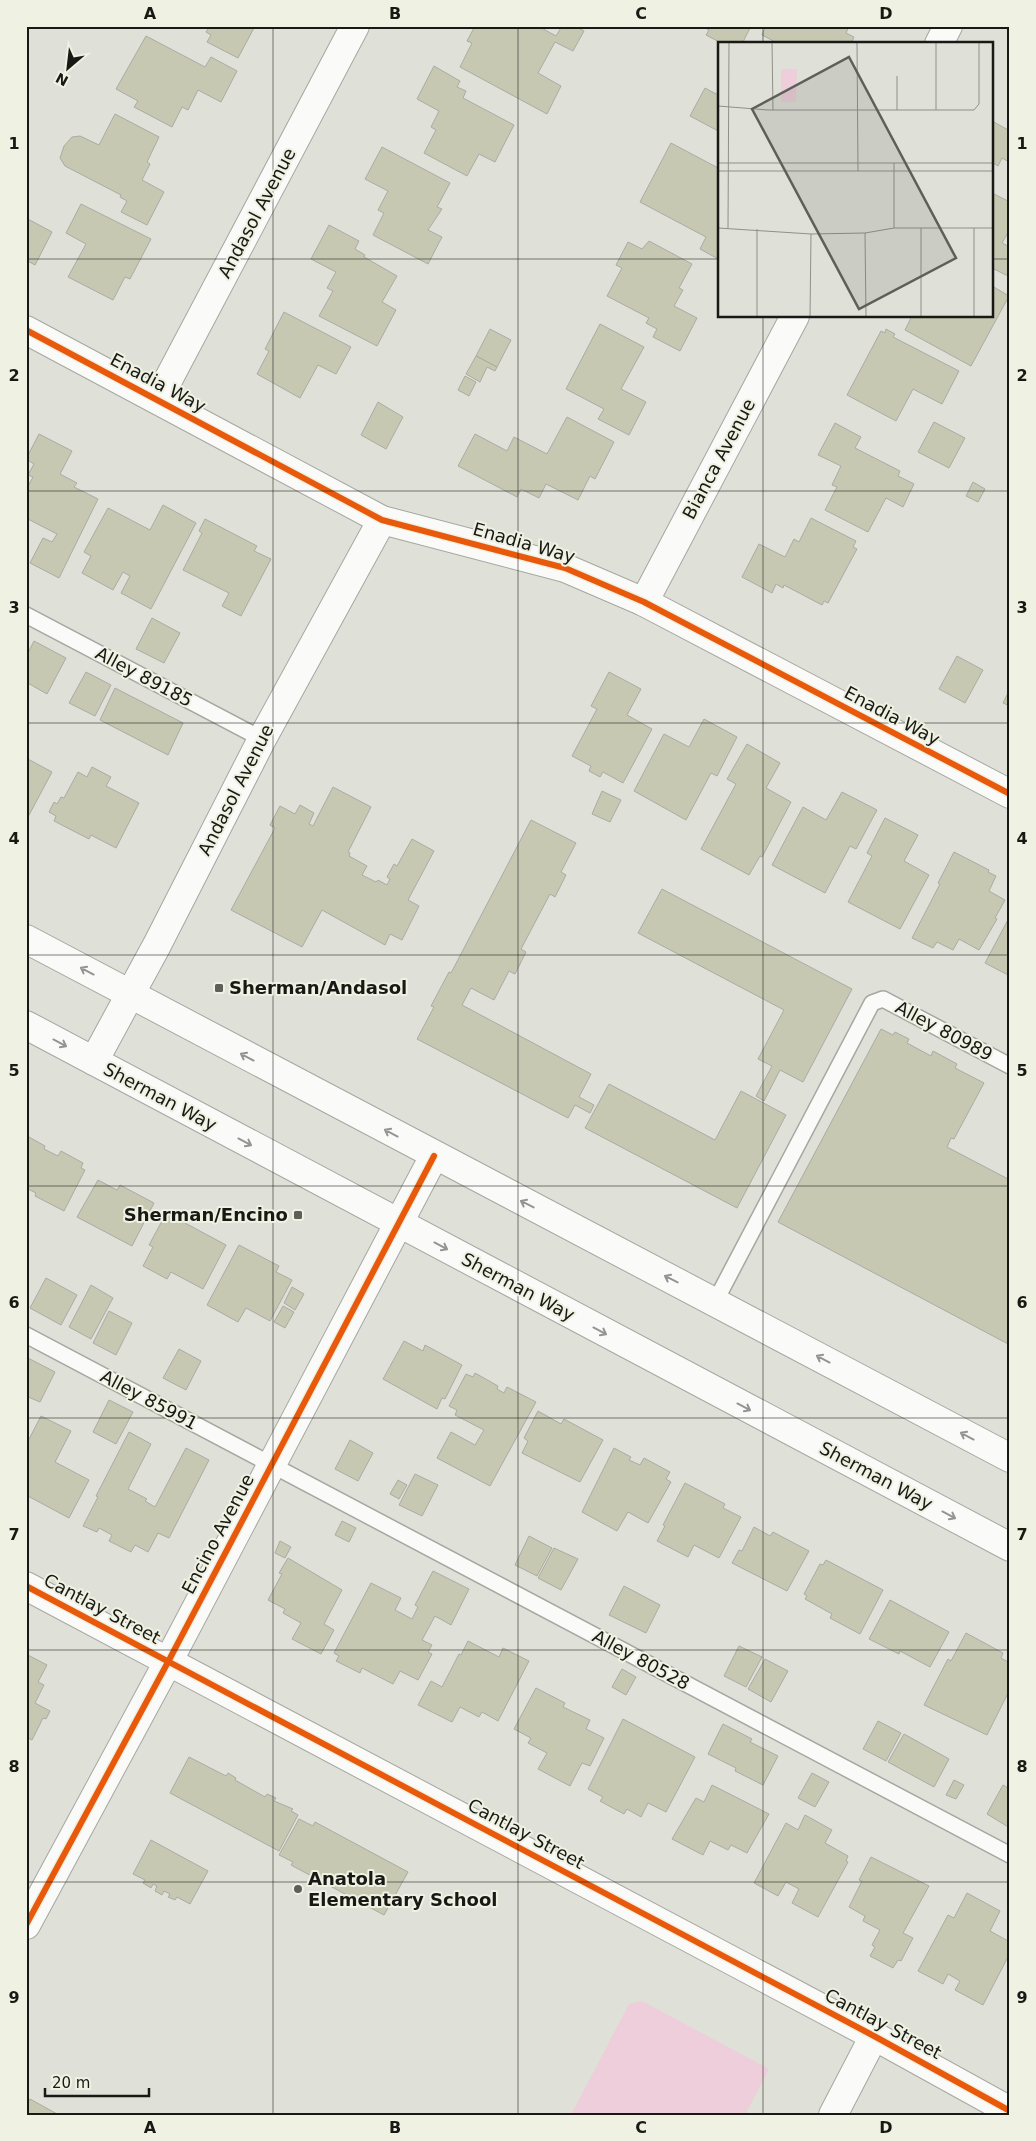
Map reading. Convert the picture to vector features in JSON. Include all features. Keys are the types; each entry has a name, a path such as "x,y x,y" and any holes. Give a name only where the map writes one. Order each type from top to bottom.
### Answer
{"street":[{"name":"Andasol Avenue","path":"158,400 355,26"},
{"path":"940,42 948,26"},
{"name":"Bianca Avenue","path":"644,602 794,318"},
{"name":"Enadia Way","path":"26,330 382,520 565,568 644,602 1010,794"},
{"name":"Andasol Avenue","path":"94,1061 262,739 382,520"},
{"path":"26,939 434,1156 1010,1458"},
{"name":"Sherman Way","path":"26,1025 1010,1547"},
{"name":"Encino Avenue","path":"26,1925 168,1662 434,1156"},
{"name":"Cantlay Street","path":"26,1586 874,2036 1010,2111"},
{"path":"833,2115 874,2036"}],"lane":[{"name":"Alley 89185","path":"26,615 262,739"},
{"name":"Alley 80989","path":"715,1302 872,1003 883,999 1010,1066"},
{"name":"Alley 85991","path":"26,1335 272,1465"},
{"name":"Alley 80528","path":"272,1465 1010,1855"}],"shaded area":[{"path":"642,2001 769,2069 745,2115 571,2115 629,2004"}],"building":[{"path":"204,26 255,26 238,58 207,42 211,35 206,32 208,29"},
{"path":"475,26 538,26 556,36 562,26 575,26 584,31 573,51 555,42 538,73 561,86 547,114 460,67 472,43 467,41"},
{"path":"701,26 751,26 743,42 719,42 706,35 709,30"},
{"path":"766,26 849,26 846,33 854,37 852,42 775,42 762,35"},
{"path":"146,36 205,67 211,57 237,71 221,102 198,90 188,110 182,107 172,127 134,107 138,101 116,89"},
{"path":"434,66 460,81 457,87 466,91 463,98 514,125 495,162 479,154 467,176 424,153 436,130 431,127 439,111 417,99"},
{"path":"705,88 718,95 718,131 690,116"},
{"path":"115,114 159,137 147,162 150,164 142,180 164,192 147,225 121,212 127,201 120,197 121,195 65,166 60,158 64,146 72,137 80,136 99,145"},
{"path":"994,122 1010,131 1010,161 1002,158 998,166 994,163"},
{"path":"671,143 718,168 718,259 700,249 706,237 640,202"},
{"path":"382,147 450,183 437,207 442,209 428,230 442,237 428,264 373,235 384,213 378,210 388,191 365,179"},
{"path":"994,194 1010,202 1010,229 1002,243 1010,247 1010,277 994,269"},
{"path":"81,204 151,239 130,279 125,277 113,300 68,277 86,244 66,233"},
{"path":"26,218 52,232 35,265 26,260"},
{"path":"329,225 359,241 355,249 365,255 364,257 397,276 382,302 396,310 377,346 319,316 333,291 327,288 336,272 311,259"},
{"path":"649,241 692,264 679,288 683,290 674,306 697,318 680,351 653,337 657,329 646,323 649,318 607,296 622,268 616,265 628,242 642,249"},
{"path":"994,287 1009,296 971,366 905,330 911,318 994,318"},
{"path":"284,312 351,347 336,374 318,365 300,398 257,374 269,351 265,349"},
{"path":"600,324 644,347 621,389 646,402 629,435 598,419 604,409 566,389"},
{"path":"490,329 511,340 497,367 476,356"},
{"path":"886,329 895,334 893,337 959,371 942,404 913,389 896,421 847,395 881,331 885,333"},
{"path":"476,356 497,367 495,371 487,367 480,382 466,374"},
{"path":"465,376 476,382 469,396 458,390"},
{"path":"378,402 403,417 386,449 361,435"},
{"path":"567,417 614,442 595,479 590,476 578,500 546,484 539,498 521,489 517,497 458,466 475,434 507,451 514,437 547,454"},
{"path":"934,422 965,438 949,468 918,452"},
{"path":"835,423 861,437 855,448 900,471 898,476 914,484 903,507 886,498 868,532 825,510 837,487 832,485 841,466 818,455"},
{"path":"39,434 72,451 60,474 77,483 74,487 98,499 59,578 30,563 43,538 52,542 57,534 26,518 26,490 33,477 28,475 34,464 26,459"},
{"path":"973,482 985,489 978,502 966,496"},
{"path":"163,505 196,523 151,609 121,593 130,576 123,572 113,590 82,573 91,556 84,552 108,508 150,530"},
{"path":"811,518 856,541 853,547 857,549 828,603 824,601 822,605 784,585 783,588 776,584 772,593 742,577 759,544 785,557 794,539 799,542"},
{"path":"205,519 257,546 254,551 271,559 241,616 222,606 229,593 183,570 202,533 199,531"},
{"path":"152,618 180,633 164,663 136,649"},
{"path":"34,641 66,658 47,694 26,682 26,657"},
{"path":"957,656 983,670 965,703 939,689"},
{"path":"86,672 111,685 95,716 69,703"},
{"path":"609,672 641,689 627,715 652,729 623,783 603,772 600,777 589,771 591,766 572,756 597,709 591,706"},
{"path":"115,688 183,723 168,755 100,720"},
{"path":"1010,689 1010,706 1003,703"},
{"path":"704,719 737,737 717,776 711,773 686,820 634,791 664,734 689,747"},
{"path":"747,744 780,763 766,788 791,802 762,857 760,856 749,875 701,849 736,784 727,779"},
{"path":"26,758 52,772 28,817 26,816"},
{"path":"92,767 111,777 106,786 139,803 116,848 91,835 89,839 54,821 56,816 49,812 54,802 57,804 61,797 64,798 78,772 87,777"},
{"path":"333,787 371,807 348,852 350,853 349,856 367,866 362,875 387,885 390,879 387,877 394,864 397,866 412,839 434,851 408,900 419,906 402,940 390,934 385,945 322,910 302,947 231,910 275,828 270,825 280,806 295,814 300,805 314,813 309,824 313,826"},
{"path":"602,791 621,800 610,822 592,814"},
{"path":"842,792 877,810 856,849 850,846 825,893 772,865 803,807 826,820"},
{"path":"885,818 918,835 904,861 929,875 900,929 848,902 872,856 867,853"},
{"path":"531,820 576,843 561,872 566,875 555,897 550,894 521,949 526,952 515,974 509,971 494,1000 471,988 462,1005 591,1074 579,1097 594,1105 590,1113 575,1105 568,1118 417,1039 434,1007 431,1006 449,972 451,973"},
{"path":"954,852 989,870 988,872 996,876 989,891 1005,900 995,918 997,919 979,950 959,939 953,950 937,942 933,948 912,938"},
{"path":"662,889 852,989 803,1082 780,1070 764,1101 756,1096 772,1066 758,1059 784,1010 638,933"},
{"path":"1010,916 1010,976 985,963"},
{"path":"881,1029 893,1035 895,1032 909,1039 907,1043 931,1056 933,1051 957,1064 955,1068 984,1083 954,1139 951,1138 947,1147 1010,1180 1010,1345 778,1222"},
{"path":"609,1084 715,1140 741,1091 786,1115 737,1208 585,1128"},
{"path":"29,1137 45,1146 44,1149 58,1156 61,1151 83,1163 81,1168 85,1170 64,1211 35,1196 36,1193 26,1188 26,1143"},
{"path":"98,1180 117,1190 120,1185 154,1203 132,1246 77,1217"},
{"path":"168,1210 187,1219 185,1223 226,1245 203,1289 171,1272 167,1279 143,1266 153,1247 149,1245"},
{"path":"239,1245 279,1266 276,1272 292,1280 270,1321 246,1308 238,1322 207,1305"},
{"path":"46,1278 77,1295 61,1325 30,1308"},
{"path":"91,1285 113,1298 91,1339 69,1327"},
{"path":"292,1287 304,1294 295,1310 284,1303"},
{"path":"283,1306 294,1312 285,1328 274,1322"},
{"path":"109,1311 132,1323 116,1355 93,1343"},
{"path":"404,1341 423,1351 425,1345 462,1365 445,1399 442,1398 437,1409 383,1379"},
{"path":"179,1349 201,1361 186,1390 163,1378"},
{"path":"26,1357 55,1372 40,1402 26,1396"},
{"path":"475,1373 498,1386 497,1389 504,1393 507,1387 536,1402 490,1486 437,1458 451,1432 475,1445 484,1430 455,1415 457,1410 449,1406 466,1374 473,1377"},
{"path":"109,1400 133,1412 116,1444 93,1432"},
{"path":"538,1411 561,1424 564,1419 603,1440 580,1482 522,1453 528,1441 524,1438"},
{"path":"41,1416 71,1431 55,1462 89,1480 69,1518 26,1495 26,1445"},
{"path":"129,1432 151,1444 128,1489 147,1499 145,1501 155,1507 186,1448 209,1460 169,1538 158,1533 148,1552 135,1545 131,1552 109,1541 112,1535 99,1528 97,1532 83,1526 98,1497 96,1496"},
{"path":"350,1440 373,1453 358,1481 335,1469"},
{"path":"614,1448 631,1457 629,1460 640,1465 644,1458 670,1472 666,1479 671,1482 648,1523 628,1512 617,1531 582,1512"},
{"path":"415,1474 438,1485 422,1516 399,1505"},
{"path":"398,1480 407,1485 399,1499 390,1494"},
{"path":"685,1483 725,1504 723,1508 741,1517 719,1558 694,1545 688,1557 657,1541 665,1526 663,1525"},
{"path":"342,1521 356,1528 349,1542 335,1535"},
{"path":"754,1527 770,1536 773,1532 809,1551 787,1591 732,1563 739,1550 742,1551"},
{"path":"529,1536 552,1548 537,1576 515,1565"},
{"path":"280,1541 291,1547 285,1558 275,1553"},
{"path":"554,1548 578,1559 561,1590 538,1578"},
{"path":"288,1558 342,1590 324,1624 334,1630 321,1654 292,1639 301,1623 283,1613 285,1609 268,1600 282,1574 279,1573"},
{"path":"826,1560 883,1590 860,1634 830,1618 832,1614 805,1599 807,1596 804,1594 820,1564 823,1565"},
{"path":"433,1571 469,1589 451,1625 435,1616 422,1640 432,1645 428,1652 432,1654 418,1680 400,1671 393,1684 362,1668 360,1673 336,1661 339,1656 334,1653 371,1583 401,1598 395,1610 412,1619 418,1607 415,1605"},
{"path":"624,1586 660,1605 646,1633 609,1615"},
{"path":"890,1600 949,1632 930,1667 900,1651 899,1654 869,1639"},
{"path":"966,1633 1003,1653 1001,1658 1010,1663 1010,1682 1008,1686 1010,1689 987,1735 924,1705 948,1659 951,1661"},
{"path":"468,1641 499,1657 503,1648 529,1661 498,1721 482,1712 479,1717 460,1707 452,1722 418,1705 431,1681 442,1687"},
{"path":"739,1646 762,1657 746,1687 724,1676"},
{"path":"26,1654 47,1665 38,1682 44,1685 35,1703 50,1711 46,1719 43,1718 32,1740 26,1737"},
{"path":"765,1659 788,1671 771,1702 748,1689"},
{"path":"622,1669 636,1677 626,1695 612,1687"},
{"path":"536,1688 565,1703 563,1707 590,1720 586,1729 604,1738 590,1766 582,1763 570,1786 538,1769 547,1753 528,1743 531,1738 514,1729"},
{"path":"623,1719 695,1757 666,1812 648,1803 641,1817 627,1809 624,1814 600,1801 603,1797 588,1789"},
{"path":"878,1721 901,1733 886,1761 863,1749"},
{"path":"723,1724 752,1739 750,1742 778,1756 763,1785 735,1771 736,1768 708,1754"},
{"path":"904,1734 949,1759 934,1787 888,1762"},
{"path":"189,1757 226,1776 228,1773 236,1778 235,1780 265,1797 267,1794 276,1798 274,1801 293,1809 291,1811 298,1815 279,1851 170,1793"},
{"path":"812,1773 829,1782 815,1807 798,1798"},
{"path":"954,1780 964,1785 956,1799 946,1795"},
{"path":"712,1785 769,1814 747,1853 731,1845 728,1850 710,1841 703,1855 672,1839 696,1798 704,1802"},
{"path":"1003,1785 1010,1789 1010,1828 987,1814"},
{"path":"805,1815 832,1830 825,1843 848,1856 846,1861 848,1862 818,1917 792,1903 799,1889 786,1882 778,1896 754,1883 786,1823 798,1830"},
{"path":"299,1819 313,1826 315,1822 408,1872 384,1915 291,1865 293,1862 279,1855"},
{"path":"151,1840 208,1871 190,1904 177,1897 175,1900 168,1897 170,1894 164,1891 162,1895 155,1891 157,1886 153,1884 151,1888 143,1883 145,1880 133,1874"},
{"path":"871,1857 929,1886 903,1933 913,1938 901,1961 898,1960 893,1968 870,1956 875,1947 872,1945 880,1930 863,1921 865,1916 849,1907 862,1881 859,1880"},
{"path":"967,1893 1000,1911 990,1931 1010,1942 1010,1953 983,2005 955,1990 960,1981 948,1974 943,1984 918,1971 948,1915 954,1918"},
{"path":"30,2099 59,2115 26,2115 26,2106"}],"cycle path":[{"path":"26,330 382,520 565,568 644,602 1010,794"},
{"path":"26,1925 168,1662 434,1156"},
{"path":"26,1586 874,2036 1010,2111"}],"place":[{"name":"Sherman/Andasol","path":"219,988"},
{"name":"Sherman/Encino","path":"298,1215"},
{"name":"Anatola Elementary School","path":"298,1889"}]}
